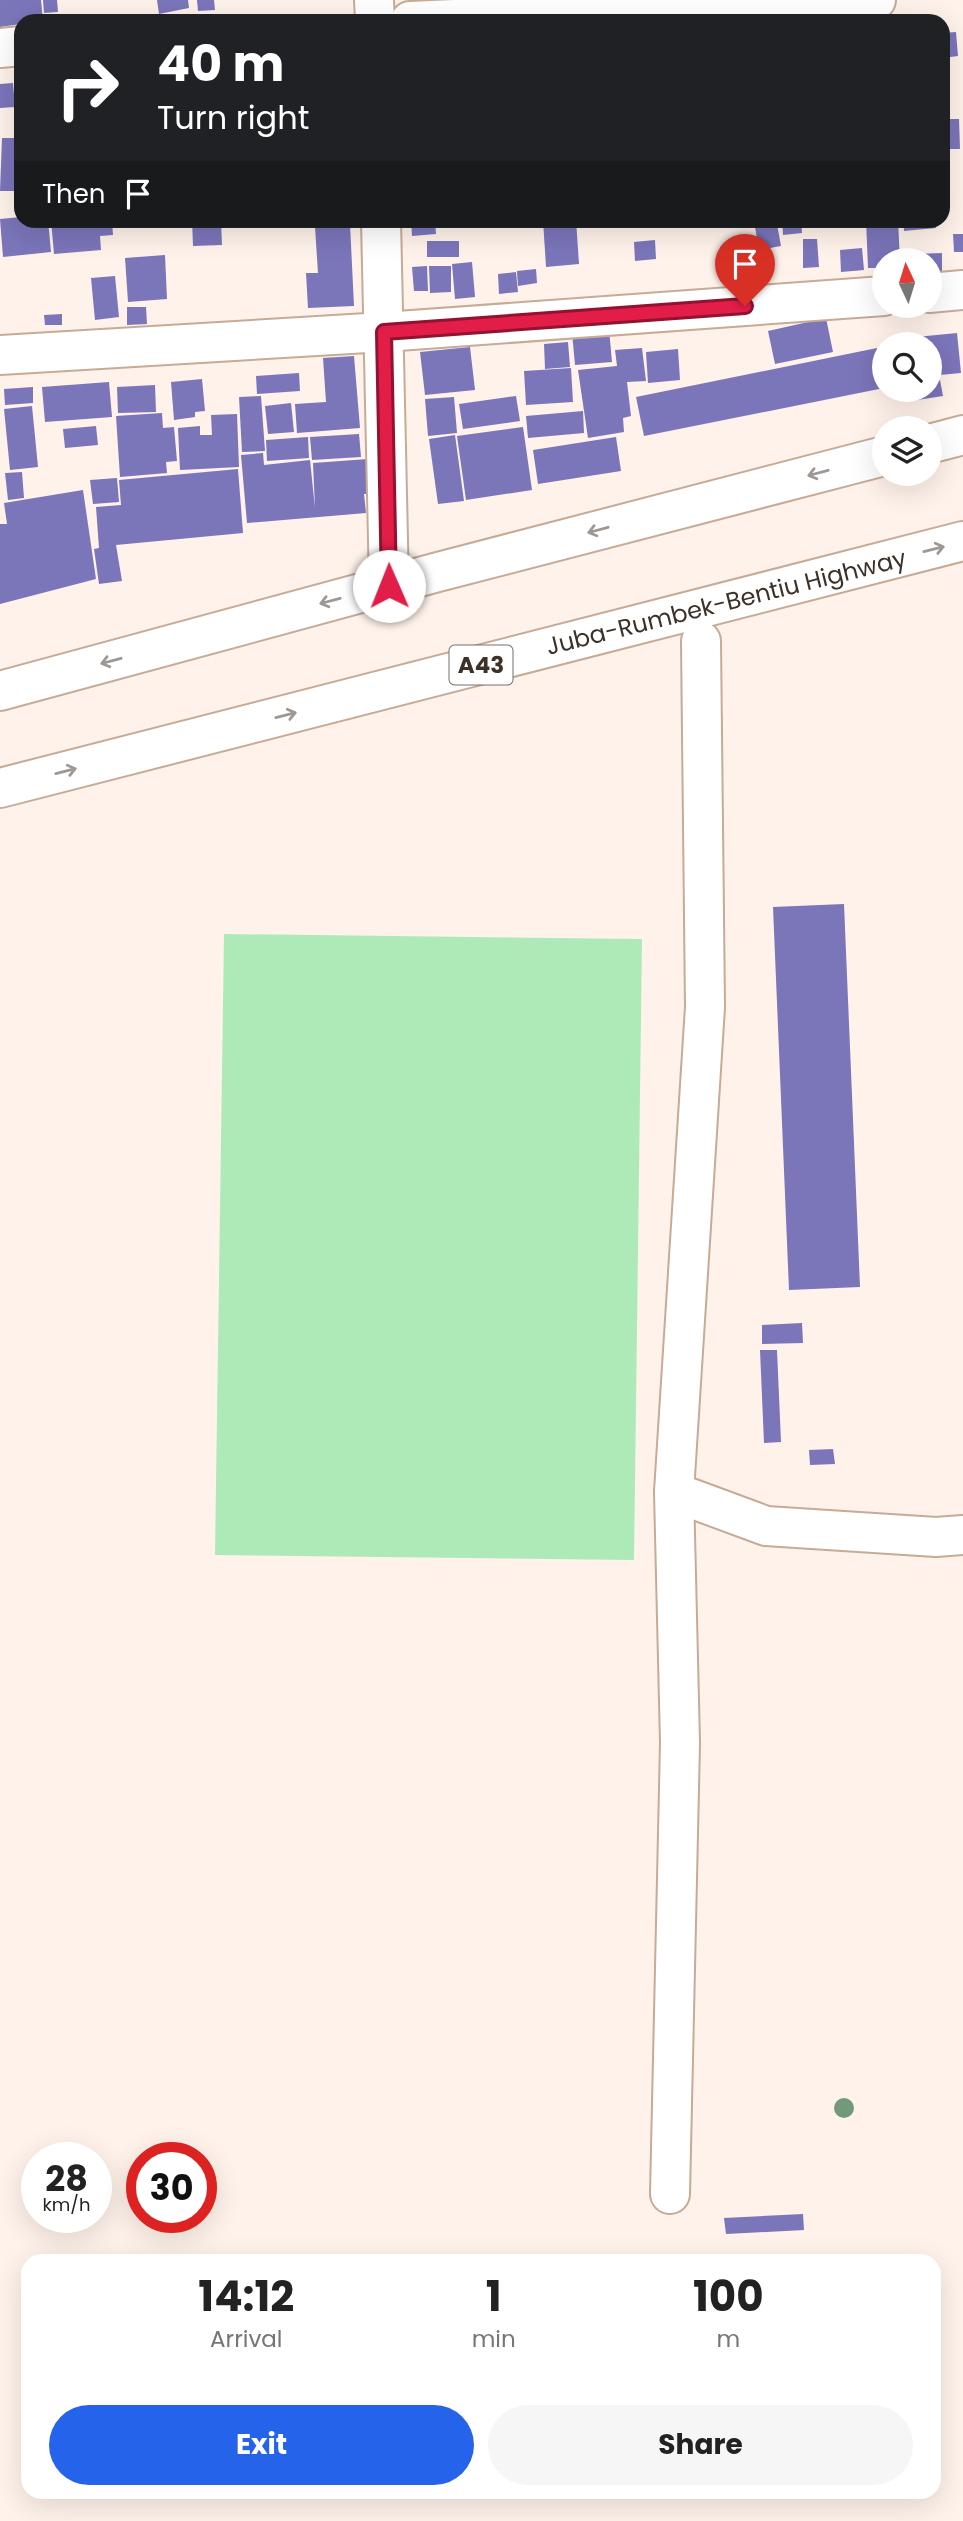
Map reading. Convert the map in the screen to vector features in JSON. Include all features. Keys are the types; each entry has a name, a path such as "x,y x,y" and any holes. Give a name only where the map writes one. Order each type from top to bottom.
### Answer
{"main road":[{"path":"565,14 876,0"},
{"path":"381,228 389,586"},
{"path":"942,292 963,290"},
{"path":"0,355 384,332 872,297"},
{"path":"942,441 963,435"},
{"path":"0,691 872,459"},
{"name":"Juba-Rumbek-Bentiu Highway","path":"0,788 963,541"},
{"path":"670,2194 680,1743 674,1492 705,1007 701,641"},
{"path":"674,1492 766,1525 936,1537 963,1535"}],"green space":[{"path":"224,934 642,939 634,1560 215,1555"}],"building":[{"path":"0,0 41,0 42,14 14,14 14,25 0,27"},
{"path":"43,0 57,0 58,12 44,13"},
{"path":"157,0 188,0 189,8 159,14"},
{"path":"197,0 214,0 215,10 198,11"},
{"path":"950,32 956,32 958,56 950,57"},
{"path":"13,83 14,107 0,108 0,84"},
{"path":"950,119 959,119 960,149 950,149"},
{"path":"2,138 14,138 14,191 0,191"},
{"path":"14,218 14,228 49,228 51,252 3,257 0,219"},
{"path":"52,228 113,228 113,235 100,236 101,250 54,254"},
{"path":"192,228 221,228 222,245 193,246"},
{"path":"315,228 350,228 354,306 308,308 306,273 318,273"},
{"path":"412,228 436,228 436,234 412,236"},
{"path":"544,228 577,228 579,264 546,267"},
{"path":"755,228 778,228 781,246 759,250"},
{"path":"783,228 802,228 802,233 783,235"},
{"path":"866,228 898,228 899,248 872,248 872,268 868,268"},
{"path":"904,228 936,228 904,231"},
{"path":"953,234 963,234 963,252 954,252"},
{"path":"803,239 817,239 819,267 803,268"},
{"path":"655,240 656,259 635,261 634,242"},
{"path":"427,241 459,241 459,257 427,257"},
{"path":"862,248 864,270 841,272 840,250"},
{"path":"165,255 167,299 128,302 125,258"},
{"path":"472,262 475,297 455,299 452,264"},
{"path":"427,266 428,291 414,291 412,267"},
{"path":"429,266 451,266 451,292 430,293"},
{"path":"536,269 537,283 518,286 517,271"},
{"path":"516,272 518,292 499,294 498,274"},
{"path":"115,276 119,317 95,320 91,278"},
{"path":"127,307 146,307 147,324 127,325"},
{"path":"62,314 62,325 45,325 44,315"},
{"path":"826,318 833,352 775,364 768,331"},
{"path":"609,329 612,362 575,365 572,333"},
{"path":"957,333 961,373 942,375 942,334"},
{"path":"568,342 570,367 545,369 544,344"},
{"path":"470,347 475,390 425,395 420,352"},
{"path":"642,348 646,381 627,382 631,416 623,418 624,432 588,438 578,370 617,366 615,350"},
{"path":"678,349 680,380 648,383 646,352"},
{"path":"872,349 872,390 644,436 636,397"},
{"path":"354,356 360,428 297,433 295,404 326,402 323,358"},
{"path":"571,368 573,402 526,405 524,371"},
{"path":"299,373 300,391 257,394 256,376"},
{"path":"202,379 205,411 195,412 195,417 174,420 171,382"},
{"path":"109,382 112,417 45,422 42,387"},
{"path":"155,385 156,412 118,413 117,387"},
{"path":"33,387 33,403 5,405 4,389"},
{"path":"261,396 265,451 242,452 239,397"},
{"path":"516,396 520,421 463,429 459,404"},
{"path":"454,397 457,433 428,436 425,399"},
{"path":"291,403 294,432 268,434 265,406"},
{"path":"32,406 38,467 10,470 4,409"},
{"path":"583,411 584,433 528,438 526,416"},
{"path":"162,413 163,428 174,427 177,461 166,462 167,473 120,477 116,416"},
{"path":"237,414 239,467 180,470 178,428 200,426 200,435 212,435 211,415"},
{"path":"96,426 98,445 65,448 63,429"},
{"path":"523,427 532,490 466,500 457,436"},
{"path":"359,434 361,457 312,460 310,437"},
{"path":"455,435 464,501 438,504 429,439"},
{"path":"308,437 309,458 267,461 266,440"},
{"path":"616,437 621,471 538,484 533,450"},
{"path":"263,453 264,465 310,460 315,508 313,463 368,459 370,494 364,494 366,513 247,523 241,455"},
{"path":"238,469 243,533 116,545 122,581 99,584 94,549 99,548 96,507 121,505 119,480"},
{"path":"22,472 24,498 8,500 5,473"},
{"path":"117,478 119,502 93,504 90,480"},
{"path":"83,490 96,579 0,604 0,524 7,524 4,503"},
{"path":"844,904 860,1287 789,1290 773,907"},
{"path":"802,1323 803,1343 762,1344 762,1325"},
{"path":"760,1350 777,1350 781,1442 764,1443"},
{"path":"833,1449 835,1464 810,1465 809,1450"},
{"path":"803,2214 804,2230 726,2234 724,2218"}],"route":[{"path":"389,586 384,332 745,306"}]}
